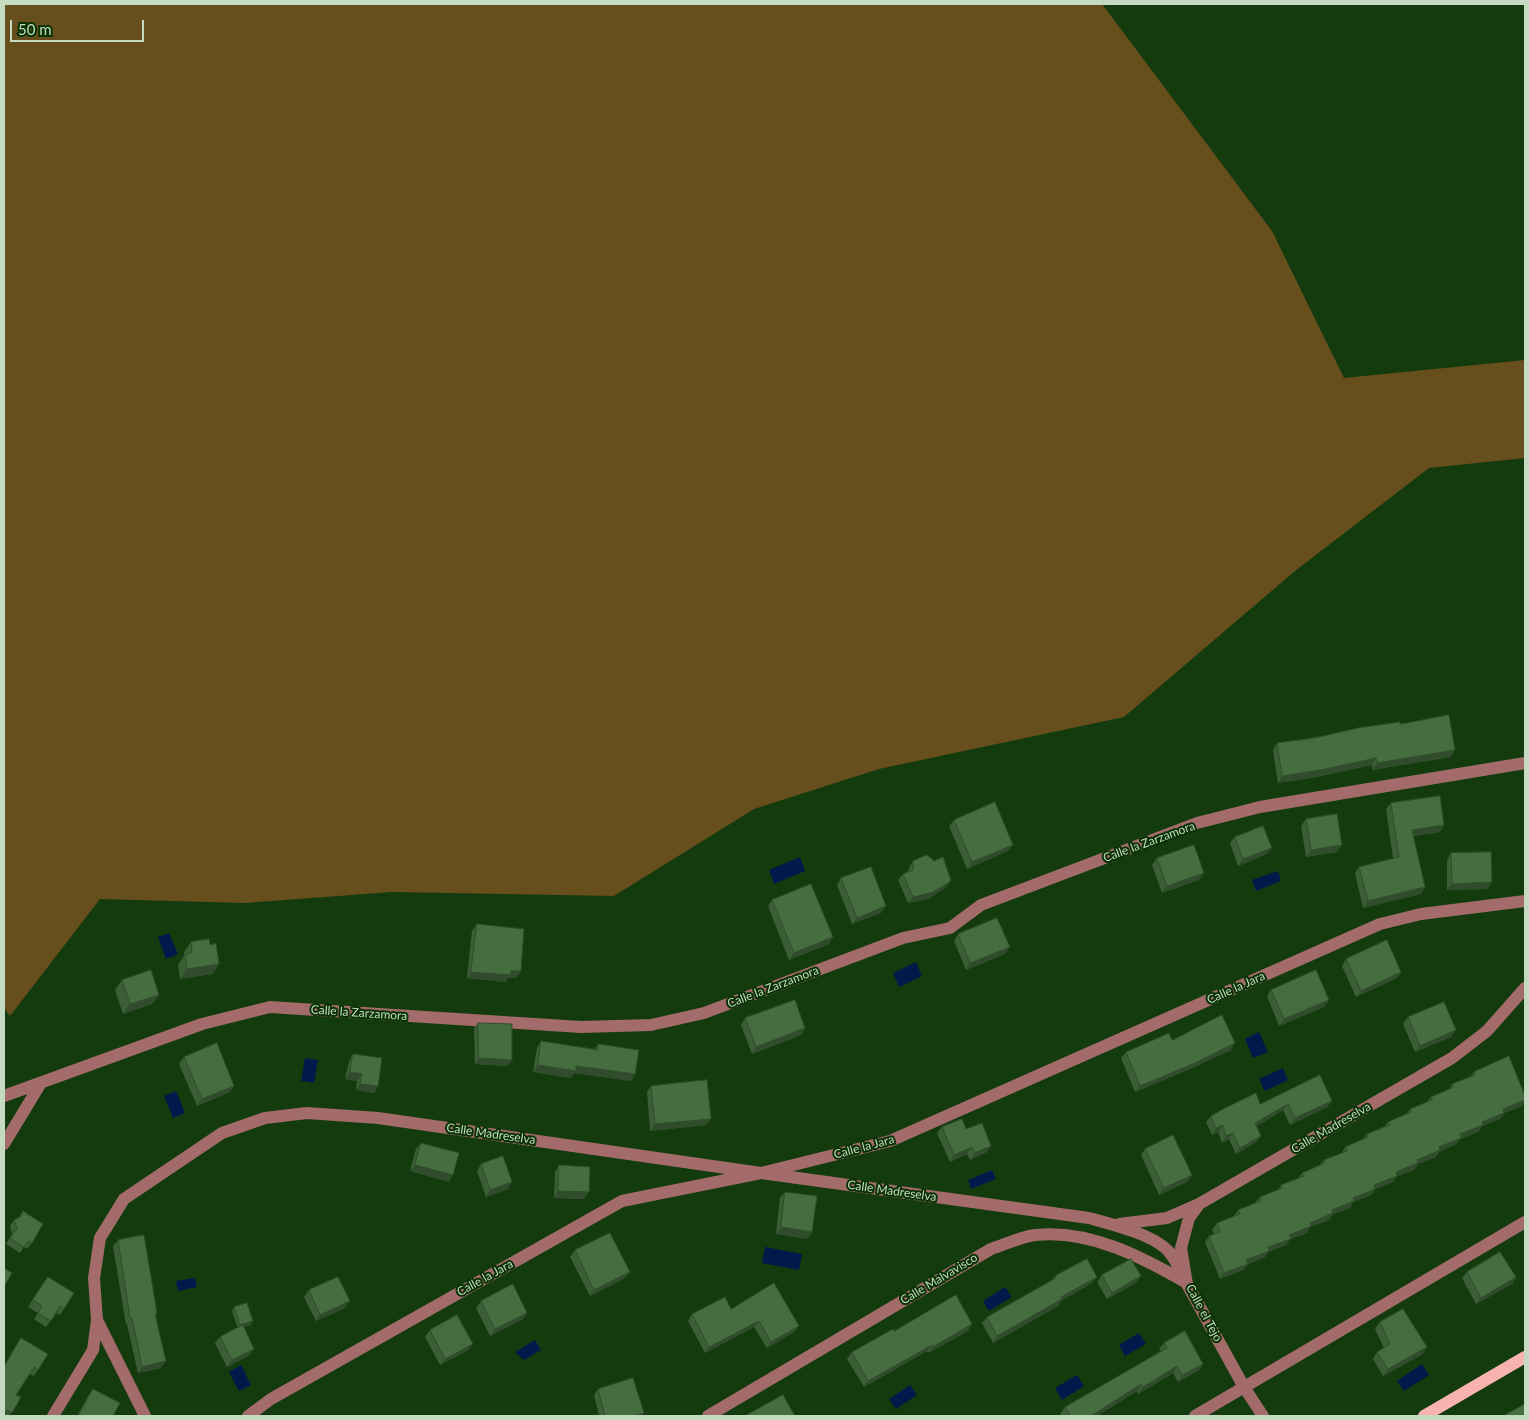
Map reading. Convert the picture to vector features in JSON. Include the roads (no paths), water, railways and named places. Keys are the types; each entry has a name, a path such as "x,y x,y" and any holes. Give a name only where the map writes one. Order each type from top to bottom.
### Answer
{"main road":[{"path":"1424,1416 1525,1357"}],"street":[{"name":"Calle la Zarzamora","path":"4,1096 202,1024 270,1008 582,1027 651,1025 704,1013 903,938 950,928 980,905 1197,823 1260,807 1525,763"},
{"name":"Calle la Jara","path":"248,1416 271,1399 622,1201 761,1173 890,1141 1380,924 1421,914 1525,901"},
{"name":"Calle Madreselva","path":"1112,1225 1167,1218 1199,1204 1452,1058 1487,1031 1525,988"},
{"path":"4,1144 41,1083"},
{"name":"Calle Madreselva","path":"53,1416 93,1350 97,1320 94,1278 100,1238 124,1199 222,1133 265,1118 307,1113 378,1118 1089,1218 1148,1237 1170,1252 1187,1284"},
{"name":"Calle el Tejo","path":"1199,1204 1189,1218 1181,1248 1187,1284 1244,1387 1263,1416"},
{"path":"1195,1416 1525,1222"},
{"name":"Calle Malvavisco","path":"708,1416 991,1249 1034,1235 1066,1235 1103,1243 1152,1263 1187,1284"},
{"path":"97,1320 146,1416"}],"water":[{"path":"800,857 805,871 774,884 769,870"},
{"path":"1278,871 1281,881 1256,891 1252,880"},
{"path":"169,933 178,954 166,959 158,937"},
{"path":"916,962 922,976 899,987 893,973"},
{"path":"1259,1032 1268,1052 1253,1058 1245,1039"},
{"path":"305,1058 318,1060 314,1083 301,1081"},
{"path":"1283,1068 1288,1080 1265,1091 1259,1079"},
{"path":"176,1091 185,1113 173,1118 164,1096"},
{"path":"992,1170 996,1179 971,1189 968,1180"},
{"path":"765,1247 802,1254 799,1270 762,1263"},
{"path":"195,1278 197,1287 178,1291 176,1281"},
{"path":"1005,1287 1012,1297 989,1311 983,1301"},
{"path":"1139,1333 1146,1344 1125,1356 1119,1345"},
{"path":"535,1340 541,1350 524,1360 515,1352"},
{"path":"1422,1364 1429,1375 1404,1391 1397,1381"},
{"path":"241,1365 251,1385 239,1391 229,1372"},
{"path":"1077,1375 1084,1386 1062,1400 1055,1388"},
{"path":"910,1385 917,1395 896,1409 889,1399"}]}
